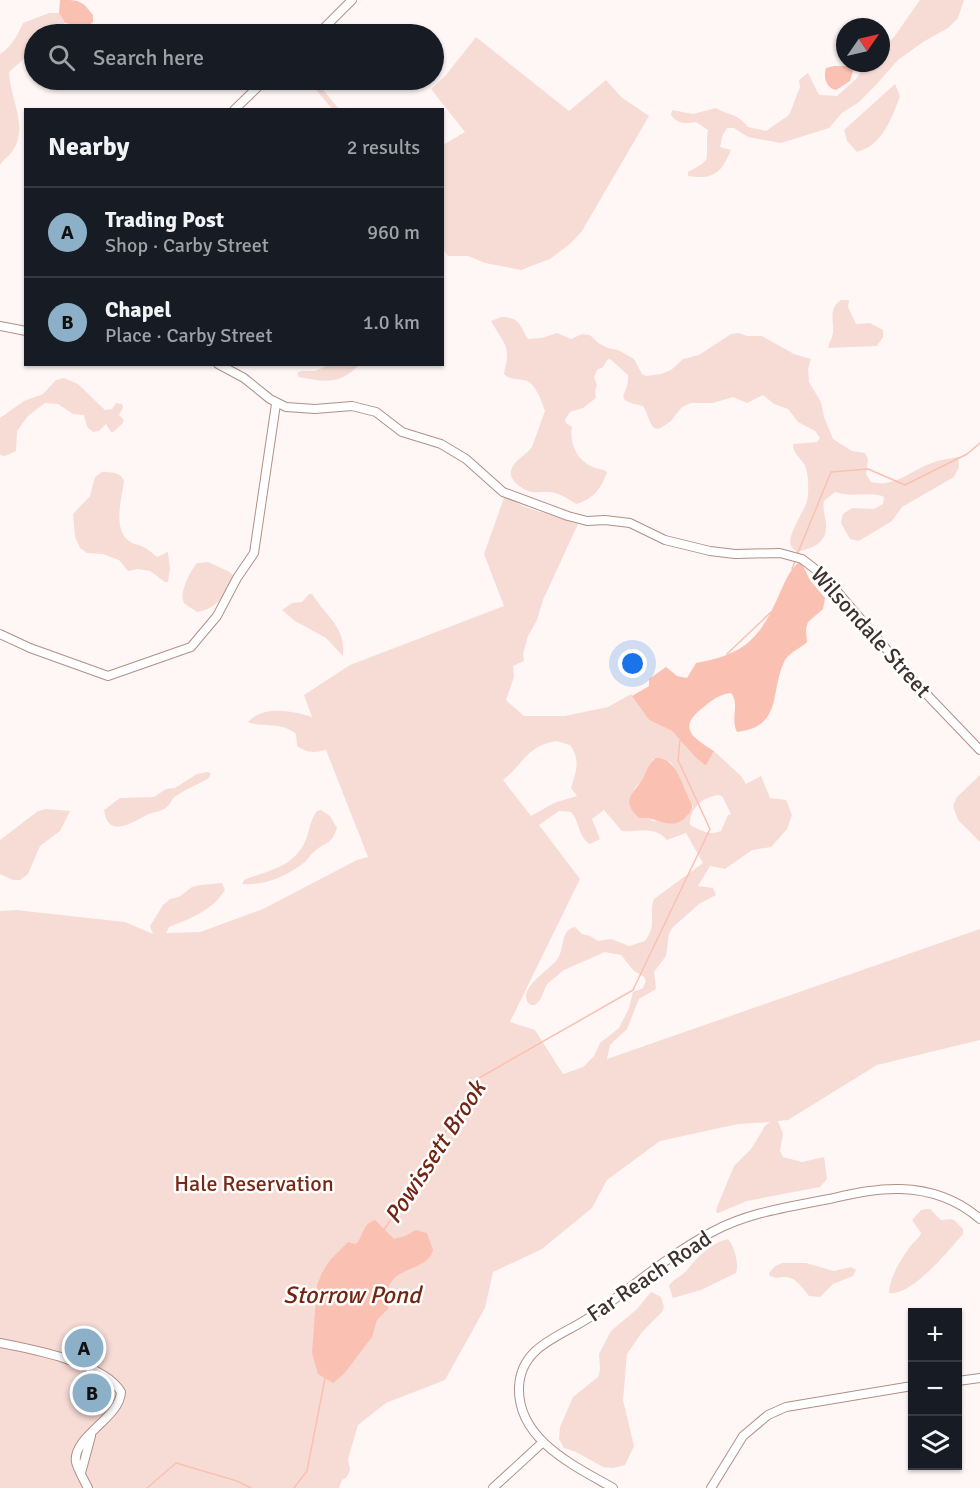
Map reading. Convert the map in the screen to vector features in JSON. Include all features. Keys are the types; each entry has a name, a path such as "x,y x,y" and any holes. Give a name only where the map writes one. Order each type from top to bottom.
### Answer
{"street":[{"path":"328,24 352,0"},
{"path":"236,108 255,90"},
{"path":"0,326 24,331"},
{"name":"Wilsondale Street","path":"222,366 244,378 276,404 302,409 352,406 381,414 402,432 441,444 466,459 503,492 579,520 605,520 630,524 665,540 710,551 735,554 780,553 798,557 824,576 911,678 980,750"},
{"path":"0,634 30,648 108,676 190,647 217,616 237,578 254,553 276,404"},
{"name":"Far Reach Road","path":"613,1488 578,1468 543,1442 530,1425 522,1408 519,1389 521,1374 536,1348 592,1316 651,1271 713,1231 760,1212 848,1195 901,1189 937,1195 955,1201 980,1219"},
{"path":"0,1343 73,1363 98,1372 117,1385 121,1392 118,1403 85,1440 76,1454 76,1464 88,1488"},
{"path":"962,1380 980,1378"},
{"path":"711,1488 743,1436 768,1415 786,1407 908,1387"},
{"path":"493,1488 543,1442"}],"green space":[{"path":"920,0 964,0 958,18 948,28 923,42 898,60 890,69 890,41"},
{"path":"49,13 59,13 65,23 24,24 24,59 9,72 19,120 18,138 12,152 0,165 0,54 14,40 23,23"},
{"path":"476,37 569,111 606,80 621,97 649,116 582,231 550,259 521,270 485,263 468,256 448,256 444,250 444,144 465,132 432,90 444,90 446,75"},
{"path":"861,72 887,72 859,102 842,113 829,128 781,143 748,137 734,128 727,128 720,147 731,150 720,169 710,176 688,176 688,172 706,160 708,130 696,122 679,122 671,115 672,110 693,114 716,108 737,117 748,127 766,131 789,115 800,87 799,80 808,73 819,95 837,96"},
{"path":"895,84 900,96 885,130 873,144 857,152 847,141 844,130"},
{"path":"316,90 323,90 338,108 331,108"},
{"path":"841,300 849,300 848,307 856,324 870,323 883,330 883,337 877,346 828,348 833,333 834,307"},
{"path":"502,317 516,321 528,339 542,338 557,333 571,339 582,334 590,335 598,343 634,359 642,374 646,376 671,370 683,359 699,355 731,334 762,336 794,354 811,359 808,369 809,382 821,402 833,439 852,451 865,453 868,459 866,474 871,482 894,481 932,463 958,457 959,467 954,477 902,507 892,521 859,541 850,539 841,523 843,514 852,508 874,509 883,504 884,497 835,492 824,501 826,531 824,537 813,547 797,552 790,542 793,530 807,501 808,482 806,468 795,453 793,444 817,442 820,438 815,431 798,422 788,409 774,404 763,395 747,403 733,397 713,403 691,403 682,407 671,421 659,429 654,428 643,406 624,399 628,375 610,359 597,370 594,377 597,385 596,398 583,408 570,412 565,420 572,427 573,445 579,456 587,464 607,472 599,488 592,496 576,504 555,493 529,491 514,481 511,471 515,463 532,447 545,411 538,394 530,383 509,378 504,374 507,351 491,321"},
{"path":"327,366 358,366 345,376 324,381 299,377 297,373 315,371"},
{"path":"64,378 78,384 105,410 112,409 116,403 122,404 123,408 119,415 124,420 122,424 113,432 106,424 99,431 93,432 87,427 84,415 73,414 58,404 45,403 28,416 17,431 16,451 5,456 0,455 0,418 24,401 43,394 56,380"},
{"path":"102,472 112,472 123,478 119,515 126,538 157,557 168,552 170,569 168,582 150,571 138,569 128,571 119,560 103,554 87,553 80,548 75,537 73,514 90,496 95,477"},
{"name":"Hale Reservation","path":"505,495 522,506 578,524 528,636 523,654 524,661 513,666 514,677 506,700 524,716 565,716 608,707 631,694 649,720 672,731 695,757 707,764 714,751 741,776 746,784 761,776 770,798 786,800 792,815 787,829 771,847 752,850 725,869 710,866 698,886 713,888 716,895 699,904 672,928 666,956 654,972 656,989 639,999 627,1029 610,1045 607,1059 980,929 980,1040 877,1065 788,1120 778,1121 783,1134 780,1151 783,1157 802,1162 824,1157 827,1179 820,1187 747,1201 718,1213 716,1212 717,1207 734,1166 751,1149 770,1122 738,1124 660,1141 607,1180 592,1208 542,1249 493,1272 485,1308 445,1380 386,1403 358,1425 348,1459 350,1470 339,1488 0,1488 0,911 16,910 125,922 153,934 150,926 163,905 170,899 179,897 192,887 222,883 225,890 214,903 200,913 169,927 166,933 200,932 263,909 357,860 368,857 326,750 314,752 304,750 297,746 296,734 284,727 248,722 270,711 287,711 312,717 304,695 350,665 504,606 484,554","holes":["556,741 570,745 573,750 576,756 576,766 571,788 577,796 554,803 531,816 503,780 531,752","653,759 671,762 693,807 687,817 653,821 645,817 634,789 642,780","711,796 722,796 731,814 728,815 721,831 712,833 690,825 694,809","604,810 622,831 651,831 662,835 667,840 686,833 703,863 654,899 652,925 645,941 629,946 611,939 598,941 582,934 575,927 565,935 558,958 530,986 526,999 530,1005 535,1005 540,1000 547,984 564,970 605,952 621,955 646,981 643,988 633,992 629,1008 619,1028 600,1043 594,1056 583,1067 563,1074 535,1030 510,1022 580,879 539,825 559,811 571,812 583,837 590,844 600,839 592,819"]},
{"path":"208,562 234,576 216,604 197,612 185,604 184,589 197,563"},
{"path":"309,594 312,594 338,629 343,646 343,656 326,638 295,621 282,610 292,603 302,602"},
{"path":"211,773 209,778 175,797 163,810 121,826 110,824 106,819 104,810 120,798 154,797 166,789 175,788 197,774"},
{"path":"980,775 980,842 958,820 953,806 957,797"},
{"path":"46,809 70,811 60,831 40,846 28,874 20,880 13,880 0,874 0,840 38,811"},
{"path":"321,810 330,816 337,828 330,841 314,852 305,862 283,876 267,882 242,884 244,880 281,866 296,855 307,837 315,814"},
{"path":"930,1209 941,1220 955,1221 963,1229 963,1234 919,1280 908,1288 889,1293 899,1263 921,1233 912,1220 921,1210"},
{"path":"728,1239 736,1256 736,1273 701,1290 673,1298 669,1286 705,1251"},
{"path":"782,1263 806,1263 834,1271 851,1267 856,1270 853,1276 833,1284 820,1297 809,1296 793,1279 770,1276 769,1273 774,1267"},
{"path":"651,1292 661,1297 664,1307 662,1312 642,1332 627,1354 623,1400 634,1446 625,1465 613,1468 603,1467 564,1448 559,1439 560,1427 573,1397 598,1377 599,1354 611,1331 637,1309"}],"water":[{"path":"60,0 76,1 83,4 93,15 93,22 91,24 69,24 65,23 59,13"},
{"path":"836,66 836,72 853,72 850,81 836,90 833,89 826,82 826,68"},
{"path":"798,563 802,564 810,580 825,598 823,609 808,622 807,642 785,660 780,672 773,706 762,723 737,732 734,721 735,701 731,693 714,699 692,719 689,725 693,735 714,751 705,765 672,731 649,720 632,696 649,686 649,679 666,667 677,676 687,678 696,663 726,655 748,642 764,623 787,578"},
{"path":"656,758 669,762 674,768 691,802 692,807 689,813 676,823 639,818 630,807 632,793"},
{"name":"Storrow Pond","path":"375,1220 394,1239 416,1230 427,1233 433,1250 424,1262 392,1281 388,1289 388,1309 377,1320 372,1337 344,1374 333,1383 318,1374 312,1353 317,1285 330,1260 348,1242 355,1244 358,1242 366,1226"}],"waterway":[{"name":"Powissett Brook","path":"797,555 831,472 868,469 905,485 967,454 980,443"},
{"name":"Powissett Brook","path":"792,569 796,559"},
{"name":"Powissett Brook","path":"727,654 771,612"},
{"name":"Powissett Brook","path":"384,1230 479,1078 633,990 710,829 678,760 680,740"},
{"name":"Powissett Brook","path":"294,1488 307,1471 325,1378"},
{"name":"Powissett Brook","path":"147,1488 176,1463 237,1481 251,1488"}],"place":[{"name":"Trading Post","path":"84,1348"},
{"name":"Chapel","path":"92,1393"}]}
